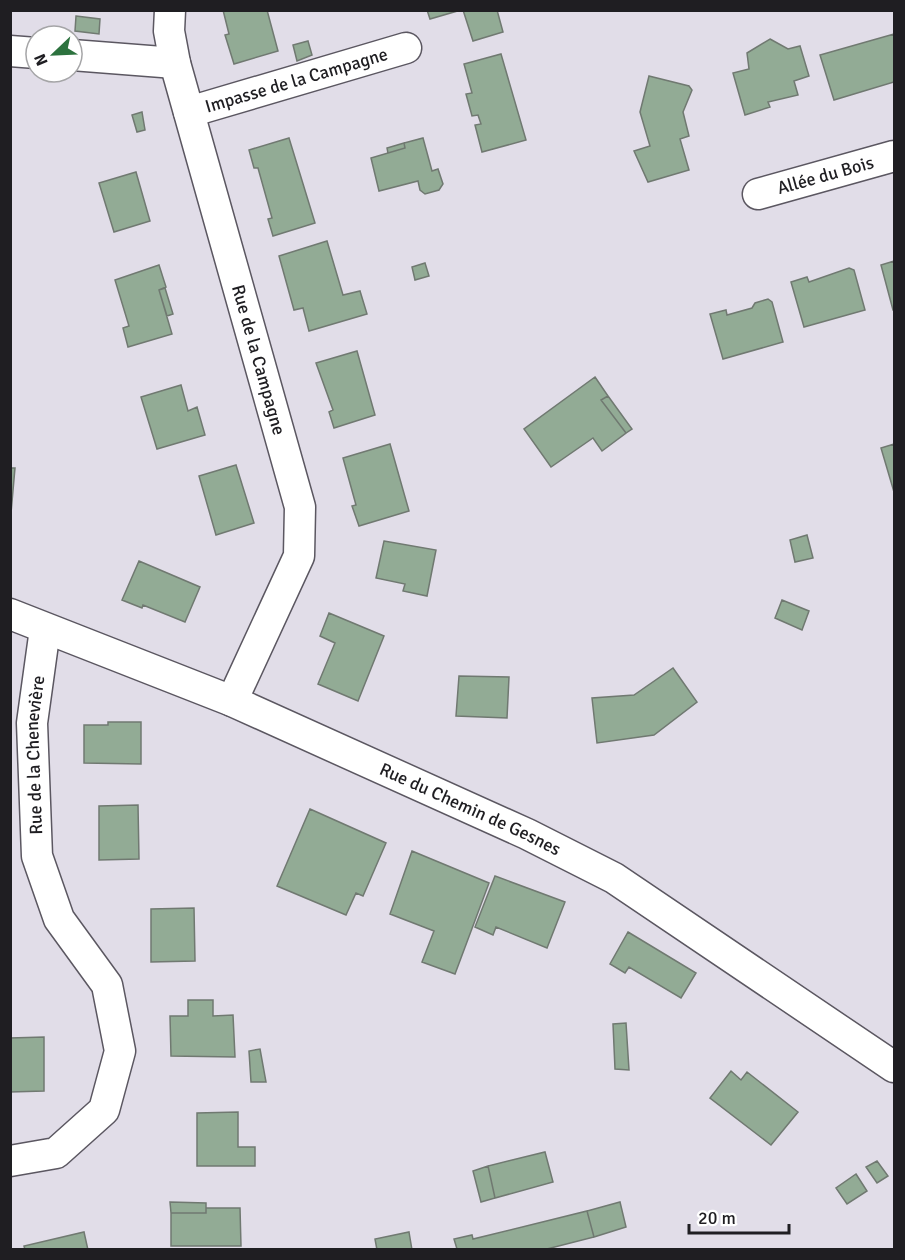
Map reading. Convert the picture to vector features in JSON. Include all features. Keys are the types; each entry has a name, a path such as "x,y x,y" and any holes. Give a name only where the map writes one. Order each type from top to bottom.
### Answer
{"street":[{"name":"Rue de la Campagne","path":"170,10 168,31 175,63 300,507 300,556 232,701"},
{"name":"Impasse de la Campagne","path":"189,112 406,48"},
{"path":"84,57 175,63"},
{"name":"Allée du Bois","path":"758,194 894,156"},
{"name":"Rue du Chemin de Gesnes","path":"10,614 232,701 527,834 614,878 894,1067"},
{"name":"Rue de la Chenevière","path":"10,1161 56,1153 104,1110 120,1051 107,985 59,919 37,856 32,723 45,629"}],"building":[{"path":"223,10 267,10 278,51 234,64 225,35 229,34"},
{"path":"427,10 461,10 430,19"},
{"path":"463,10 497,10 503,32 473,41"},
{"path":"76,16 100,19 99,34 84,32 84,24 75,24"},
{"path":"894,34 894,82 834,100 820,55"},
{"path":"770,39 788,49 800,46 809,76 794,81 798,95 768,102 770,107 745,115 733,73 749,69 747,53"},
{"path":"308,41 312,55 297,61 293,45"},
{"path":"501,54 526,140 482,152 475,125 481,124 478,115 472,116 466,94 472,93 464,64"},
{"path":"649,76 689,86 692,90 683,112 689,136 680,139 689,170 648,182 634,151 650,146 640,112"},
{"path":"142,112 145,130 137,132 132,115"},
{"path":"289,138 315,223 273,236 268,219 272,218 258,168 254,168 249,150"},
{"path":"423,138 432,171 438,169 443,184 439,190 425,194 420,190 418,181 379,191 371,158 405,148 404,143"},
{"path":"404,143 405,148 388,153 387,148"},
{"path":"136,172 150,221 114,232 99,183"},
{"path":"327,241 343,295 360,291 367,314 309,331 303,308 294,310 279,256"},
{"path":"894,261 894,310 893,310 881,265"},
{"path":"425,263 429,276 415,280 412,267"},
{"path":"159,265 166,287 159,290 172,334 128,347 123,328 129,326 115,280"},
{"path":"849,268 854,270 865,310 804,327 791,282 807,277 809,282"},
{"path":"165,288 173,314 167,316 159,290"},
{"path":"768,299 772,302 783,342 723,359 710,314 726,310 727,315 752,308 755,303"},
{"path":"357,351 375,415 334,428 329,412 333,410 316,363"},
{"path":"595,377 608,396 601,400 626,433 602,451 593,438 551,467 524,429"},
{"path":"181,385 188,411 197,407 205,435 157,449 141,397"},
{"path":"608,396 632,429 626,433 601,400"},
{"path":"390,444 409,511 359,526 352,506 356,505 343,458"},
{"path":"894,444 894,492 881,448"},
{"path":"236,465 254,523 216,535 199,476"},
{"path":"10,468 15,468 11,513 10,513"},
{"path":"807,535 813,558 795,562 790,540"},
{"path":"384,541 436,550 427,596 403,591 405,584 376,578"},
{"path":"139,561 200,587 185,622 143,605 142,608 122,600"},
{"path":"782,600 809,611 802,630 775,618"},
{"path":"329,613 384,636 358,701 318,684 335,643 320,636"},
{"path":"673,668 697,702 654,735 597,743 592,698 634,695"},
{"path":"459,676 509,677 507,718 456,716"},
{"path":"108,722 141,722 141,764 84,763 84,725 108,725"},
{"path":"138,805 139,859 99,860 99,806"},
{"path":"310,809 386,843 363,896 356,893 346,915 277,886"},
{"path":"412,851 489,883 455,974 422,962 434,931 390,914"},
{"path":"495,876 565,902 547,948 496,927 493,935 475,927"},
{"path":"194,908 195,961 151,962 151,909"},
{"path":"628,932 696,973 681,998 629,967 625,973 610,964"},
{"path":"188,1000 213,1000 213,1016 233,1015 235,1057 171,1056 170,1016 188,1016"},
{"path":"626,1023 629,1070 615,1069 613,1024"},
{"path":"44,1037 44,1091 10,1092 10,1038"},
{"path":"260,1049 266,1082 251,1082 249,1051"},
{"path":"731,1071 741,1080 747,1072 798,1112 771,1145 710,1098"},
{"path":"238,1112 238,1147 255,1147 255,1166 197,1166 197,1113"},
{"path":"545,1152 553,1182 495,1198 488,1166"},
{"path":"877,1161 888,1176 877,1183 866,1167"},
{"path":"488,1166 495,1198 481,1202 473,1171"},
{"path":"856,1174 867,1191 847,1204 836,1188"},
{"path":"170,1202 206,1203 206,1213 171,1213"},
{"path":"620,1202 626,1227 594,1237 587,1211"},
{"path":"206,1208 240,1208 241,1246 171,1246 171,1213 206,1213"},
{"path":"587,1211 594,1237 543,1250 454,1250 457,1249 454,1239 472,1235 473,1239"},
{"path":"84,1232 88,1250 25,1250 24,1246"},
{"path":"409,1232 412,1250 377,1250 375,1239"}]}
